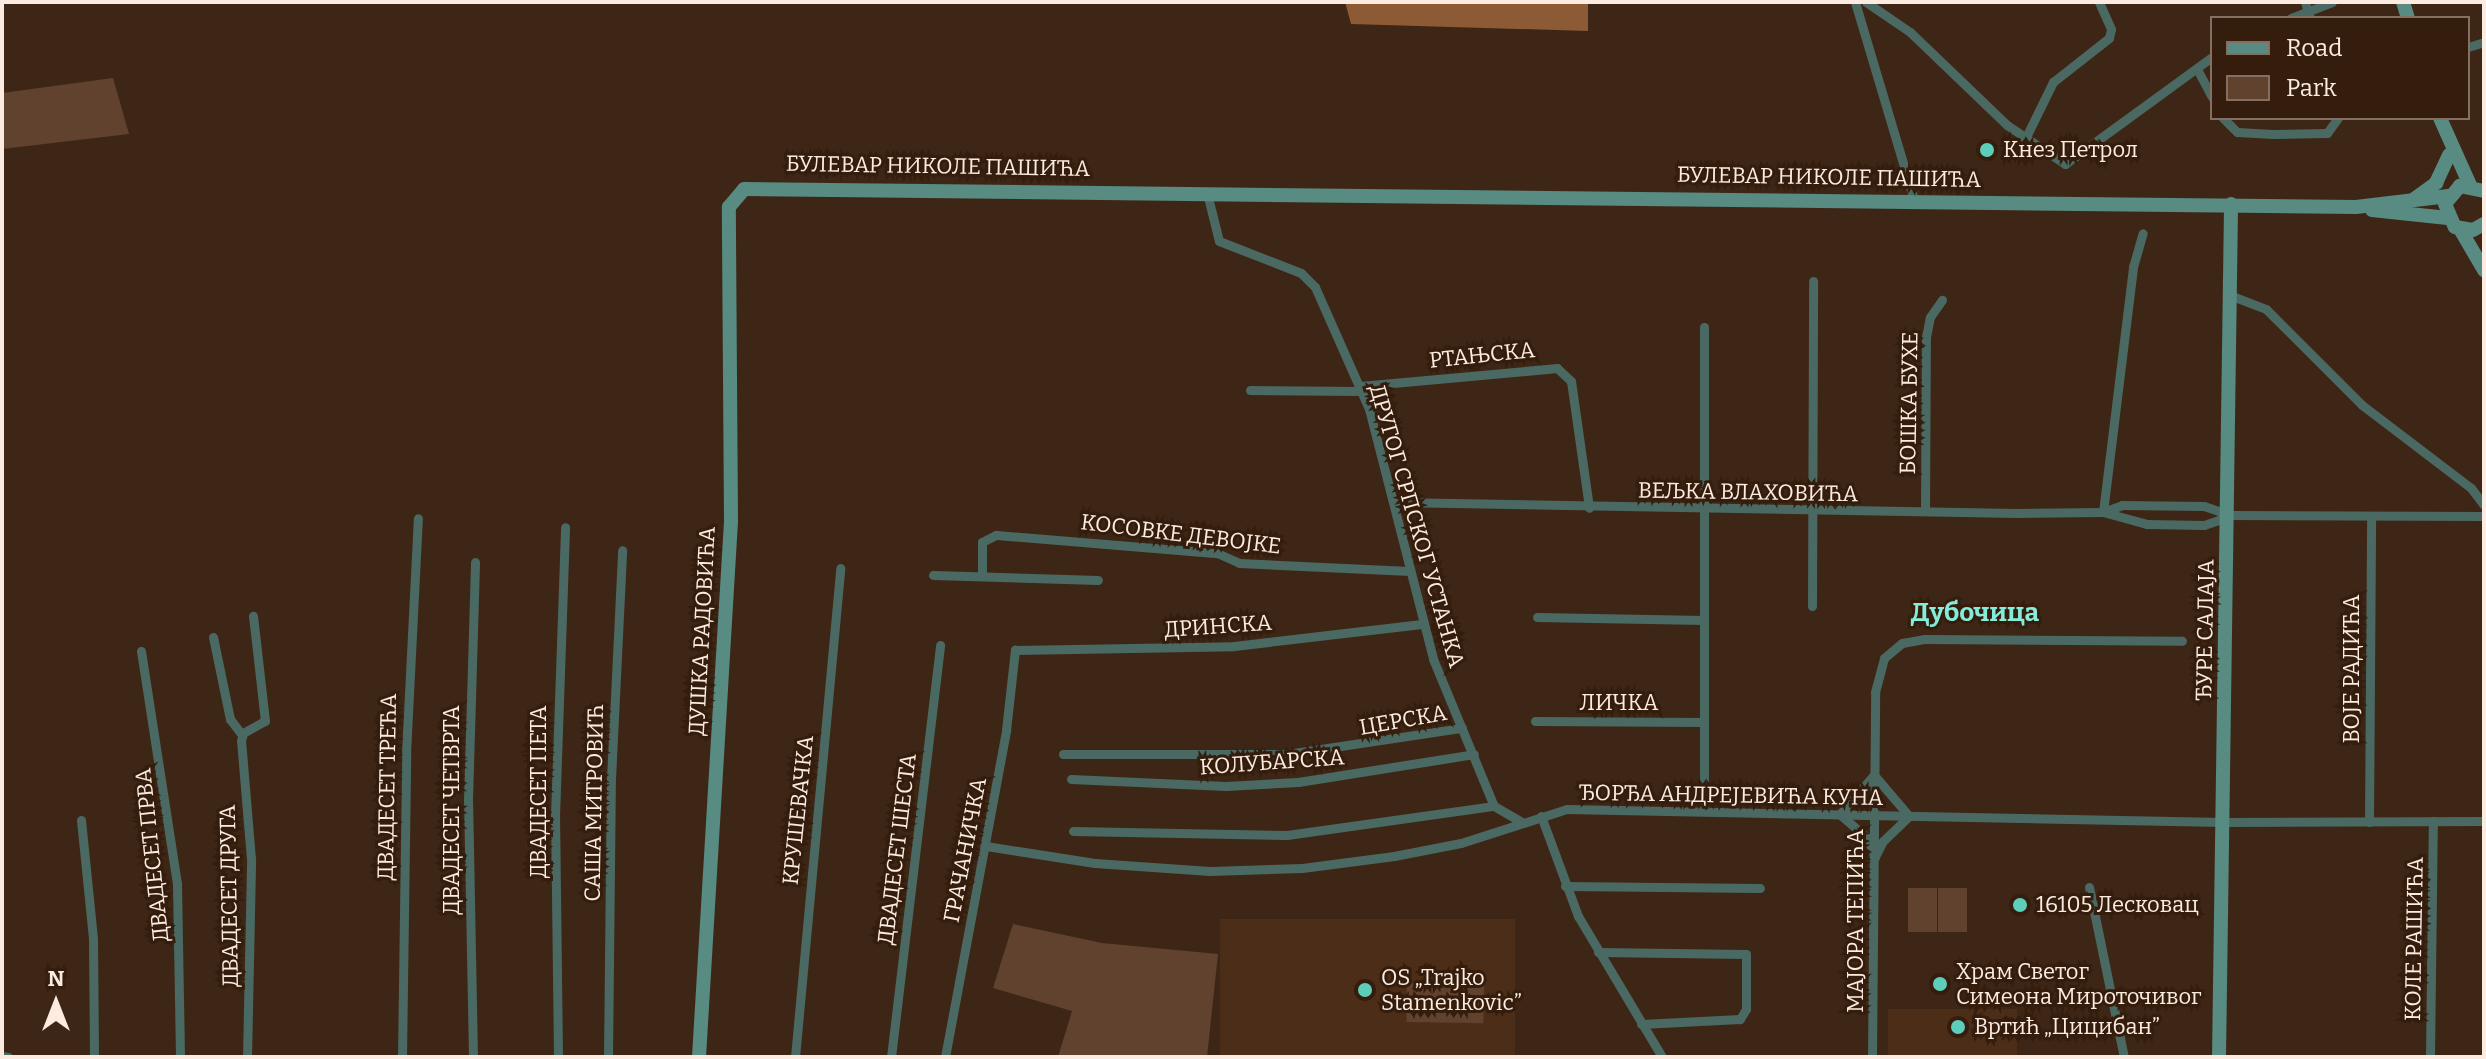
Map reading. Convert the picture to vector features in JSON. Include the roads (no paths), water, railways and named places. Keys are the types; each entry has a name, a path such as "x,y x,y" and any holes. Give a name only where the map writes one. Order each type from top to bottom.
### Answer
{"street":[{"path":"1855,2 1914,200"},
{"path":"1866,2 1910,32 2025,139 2065,164 2210,59"},
{"path":"2025,139 2053,82 2109,38 2111,29 2099,2"},
{"path":"2308,10 2332,2"},
{"path":"2197,69 2210,93"},
{"path":"2225,120 2237,132 2273,134 2327,133 2337,120"},
{"path":"2441,120 2464,190 2448,218"},
{"path":"2446,135 2449,155 2464,190"},
{"path":"2411,201 2436,183 2449,155"},
{"name":"БУЛЕВАР НИКОЛЕ ПАШИЋА","path":"729,207 734,196 755,186 2356,207 2411,201 2464,190"},
{"name":"ДРУГОГ СРПСКОГ УСТАНКА","path":"1207,193 1219,241 1311,281 1361,388 1394,502 1422,624 1494,806"},
{"name":"ЂУРЕ САЛАЈА","path":"2219,1057 2230,515 2231,204"},
{"name":"ДУШКА РАДОВИЋА","path":"699,1057 731,521 729,207"},
{"path":"2356,207 2448,218 2460,229 2484,270"},
{"path":"2460,229 2484,224"},
{"path":"2103,512 2133,267 2143,233"},
{"path":"1812,606 1813,281"},
{"path":"2232,296 2266,309 2362,405 2471,488 2484,505"},
{"name":"БОШКА БУХЕ","path":"1925,511 1926,337 1930,317 1942,300"},
{"path":"1704,327 1704,810"},
{"name":"РТАЊСКА","path":"1250,390 1361,388 1557,368 1571,381 1589,508"},
{"name":"ВЕЉКА ВЛАХОВИЋА","path":"1394,502 1813,511 2103,512 2122,505 2204,506 2230,515 2484,516"},
{"name":"ВЕЉКА ВЛАХОВИЋА","path":"2103,512 2121,521 2147,524 2204,525 2230,515"},
{"name":"ВОЈЕ РАДИЋА","path":"2369,822 2371,516"},
{"name":"ДВАДЕСЕТ ТРЕЋА","path":"402,1057 406,738 418,518"},
{"name":"ДВАДЕСЕТ ПЕТА","path":"558,1057 555,816 565,527"},
{"name":"КОСОВКЕ ДЕВОЈКЕ","path":"982,575 982,542 996,535 1217,553 1239,563 1410,571"},
{"name":"САША МИТРОВИЋ","path":"608,1057 611,779 622,550"},
{"name":"ДВАДЕСЕТ ЧЕТВРТА","path":"473,1057 468,800 475,562"},
{"name":"КРУШЕВАЧКА","path":"795,1057 840,568"},
{"path":"933,575 1098,580"},
{"path":"242,735 265,721 253,616"},
{"path":"1537,617 1704,620"},
{"name":"ДРИНСКА","path":"1015,650 1234,646 1422,624"},
{"name":"ДВАДЕСЕТ ДРУГА","path":"213,637 230,719 242,735 251,859 247,1057"},
{"name":"МАЈОРА ТЕПИЋА","path":"1872,1057 1876,676 1884,658 1902,643 1924,639 2182,641"},
{"name":"ДВАДЕСЕТ ШЕСТА","path":"891,1057 940,645"},
{"name":"ГРАЧАНИЧКА","path":"945,1057 956,981 986,846 1015,650"},
{"name":"ДВАДЕСЕТ ПРВА","path":"141,651 177,884 180,1057"},
{"name":"ЛИЧКА","path":"1535,721 1703,722"},
{"name":"ЦЕРСКА","path":"1063,754 1287,754 1462,728"},
{"name":"КОЛУБАРСКА","path":"1071,779 1226,786 1298,782 1474,754"},
{"path":"1874,775 1909,816 1883,841 1875,857 1866,837 1840,814 1874,775"},
{"path":"1073,831 1287,835 1494,806 1520,821"},
{"name":"ЂОРЂА АНДРЕЈЕВИЋА КУНА","path":"986,846 1150,868 1302,868 1461,843 1520,821 1567,809 2223,822 2484,821"},
{"path":"1541,816 1565,886 1598,952 1662,1057"},
{"path":"81,820 93,939 94,1057"},
{"name":"КОЛЕ РАШИЋА","path":"2430,1057 2433,821"},
{"path":"1565,886 1760,888"},
{"path":"2089,887 2124,1057"},
{"path":"1598,952 1746,954 1746,1009 1740,1019 1641,1024"},
{"path":"2,1056 8,1057"}],"place":[{"name":"Кнез Петрол","path":"1987,150"},
{"name":"16105 Лесковац","path":"2020,905"},
{"name":"Храм Светог Симеона Мироточивог","path":"1940,984"},
{"name":"OS „Trajko Stamenkovic”","path":"1365,990"},
{"name":"Вртић „Цицибан”","path":"1958,1027"}],"district":[{"name":"Дубочица","path":"1975,613"}]}
